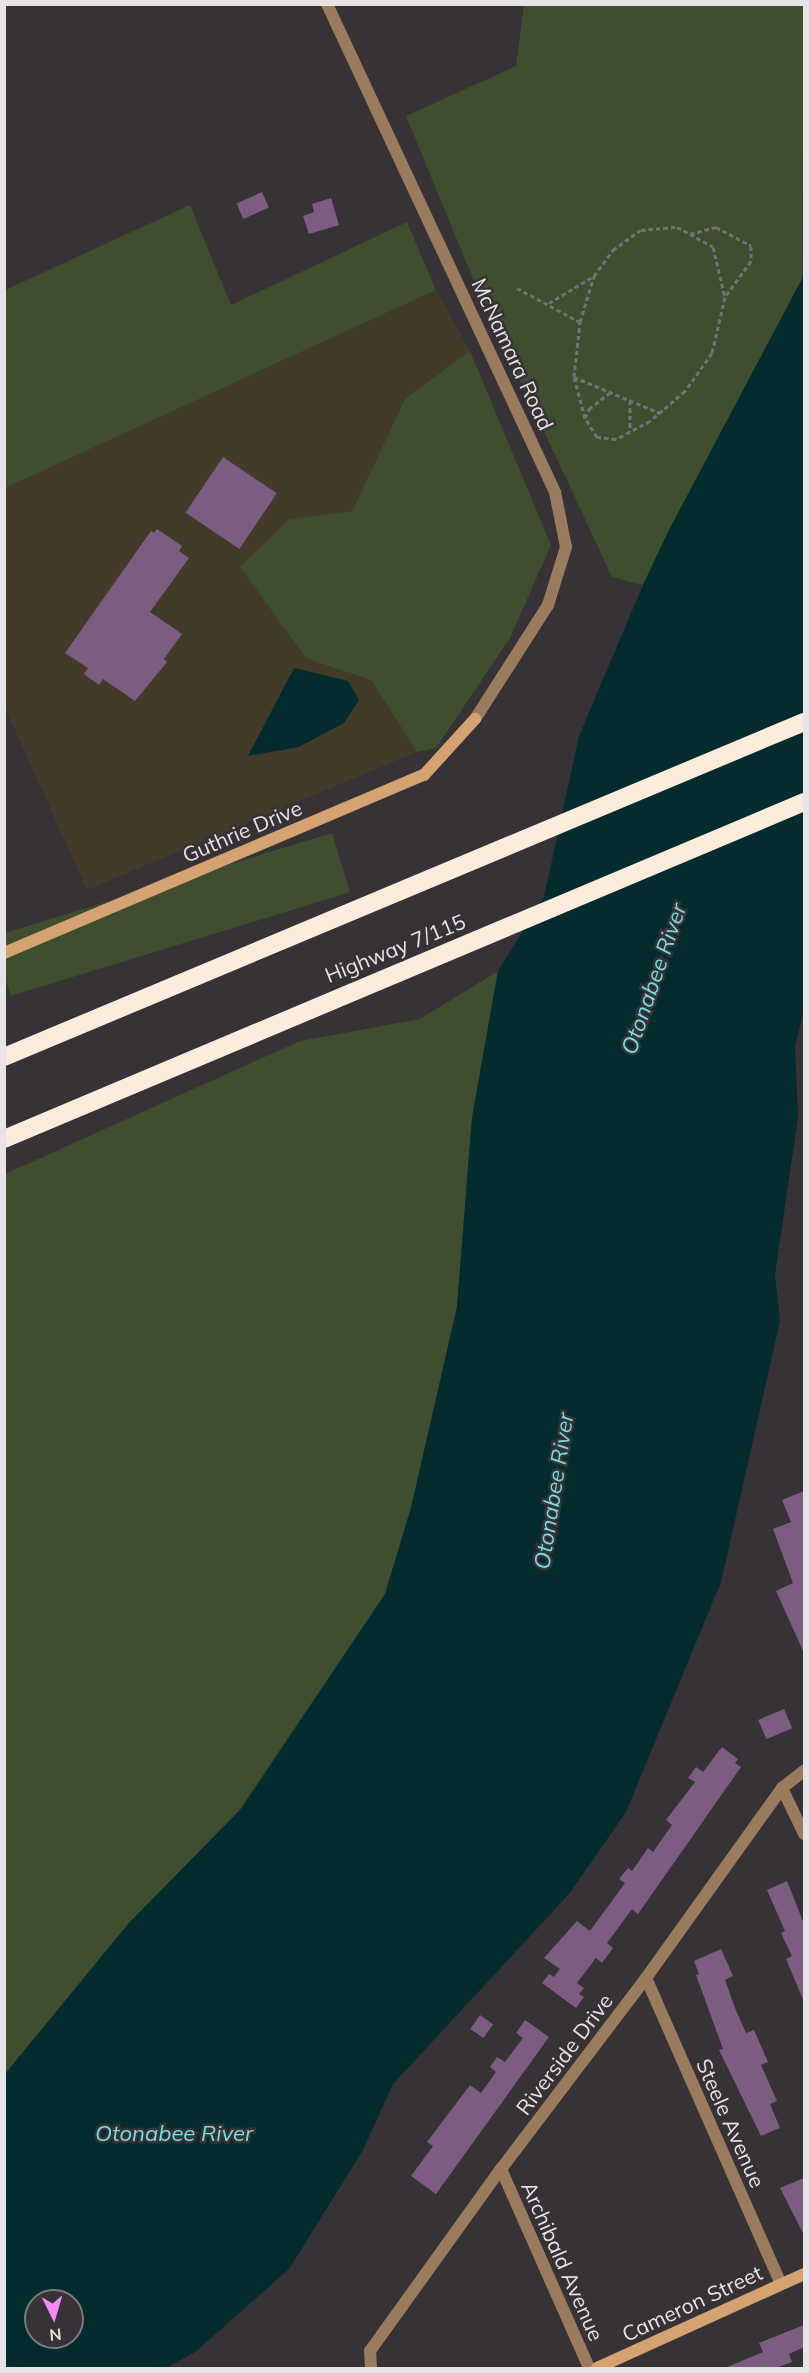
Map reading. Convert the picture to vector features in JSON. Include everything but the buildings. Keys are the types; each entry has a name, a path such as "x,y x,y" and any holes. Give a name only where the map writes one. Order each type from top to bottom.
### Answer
{"highway":[{"path":"4,1057 322,926 804,722"},
{"name":"Highway 7/115","path":"4,1139 328,1000 804,802"}],"street":[{"name":"McNamara Road","path":"327,4 555,492 566,547 548,604 475,718"},
{"name":"Guthrie Drive","path":"4,953 424,775 475,718"},
{"name":"Riverside Drive","path":"370,2368 370,2351 501,2169 646,1978 782,1788 804,1771"},
{"path":"782,1788 804,1834"},
{"name":"Steele Avenue","path":"646,1978 781,2284"},
{"name":"Archibald Avenue","path":"501,2169 589,2368"},
{"name":"Cameron Street","path":"597,2368 804,2274"}],"path":[{"path":"690,234 716,227 751,246 751,261 725,297 711,353 685,392 660,413 616,439 597,437 585,418 574,377 580,322 594,276 613,250 641,230 677,227 713,247 725,297"},
{"path":"549,303 559,294 594,276"},
{"path":"517,288 530,298 549,303 580,322"},
{"path":"574,377 660,413"},
{"path":"585,418 589,409 611,392"},
{"path":"630,400 630,431"}],"shaded area":[{"path":"436,290 470,351 405,399 352,511 289,519 307,659 371,680 417,752 87,890 5,708 4,488"}],"green space":[{"path":"524,5 804,5 802,284 669,530 643,585 612,577 474,281 406,116 516,66"},
{"path":"190,205 231,305 407,222 436,290 5,488 5,290"},
{"path":"470,351 551,545 510,638 436,748 417,752 371,680 307,659 240,567 289,519 352,511 405,399"},
{"path":"332,833 350,892 11,996 4,974 4,933"},
{"path":"498,971 472,1118 457,1307 411,1508 385,1594 240,1810 129,1923 5,2074 5,1174 300,1041 420,1019"}],"water":[{"name":"Otonabee River","path":"804,275 804,1010 795,1046 798,1117 775,1274 780,1321 721,1582 626,1812 569,1894 393,2084 363,2150 289,2269 195,2352 166,2368 5,2368 5,2074 129,1923 240,1810 385,1594 411,1508 457,1307 472,1118 498,971 544,897 579,736 643,585 669,530"},
{"path":"294,668 348,681 359,700 344,723 299,747 248,756"}]}
